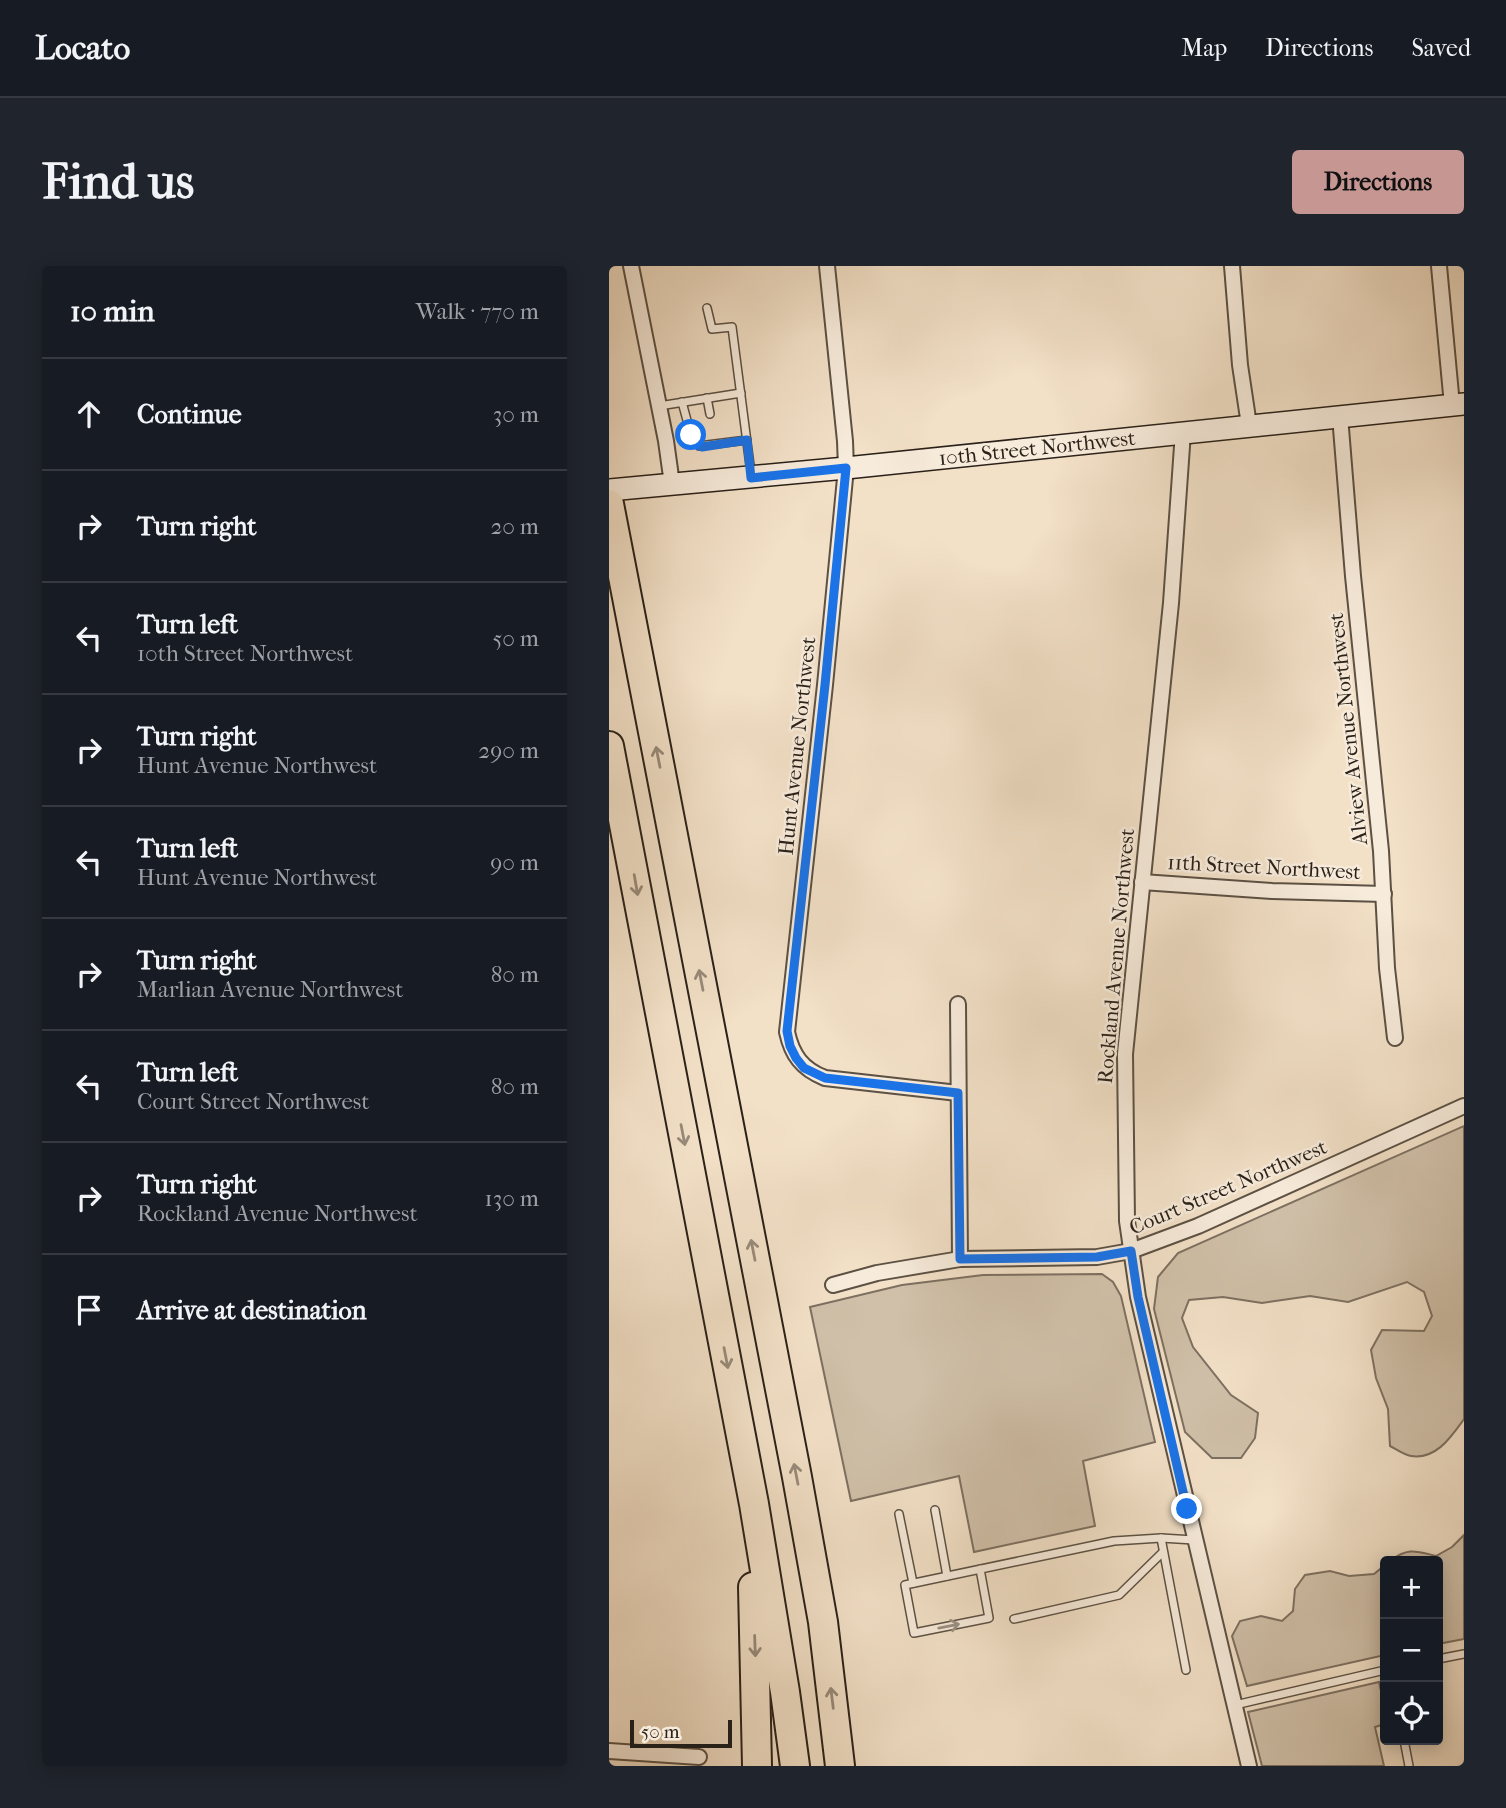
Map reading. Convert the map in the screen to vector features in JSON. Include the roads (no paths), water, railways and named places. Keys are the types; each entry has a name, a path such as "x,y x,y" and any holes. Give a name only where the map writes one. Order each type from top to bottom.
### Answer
{"highway":[{"path":"609,504 797,1477 823,1622 840,1766"},
{"path":"609,746 754,1504 795,1766"},
{"path":"754,1504 757,1766"}],"main road":[{"name":"10th Street Northwest","path":"609,490 751,478 1458,404"}],"street":[{"path":"631,266 672,484"},
{"name":"Hunt Avenue Northwest","path":"827,266 846,468 787,1031 790,1046 804,1068 825,1078 958,1093"},
{"path":"1232,266 1240,365 1249,425"},
{"path":"1439,266 1458,404"},
{"name":"Alview Avenue Northwest","path":"1340,416 1395,1038"},
{"name":"Rockland Avenue Northwest","path":"1183,432 1172,590 1125,1054 1125,1180 1138,1297 1249,1766"},
{"name":"11th Street Northwest","path":"1142,882 1272,891 1384,894"},
{"path":"958,1004 960,1259"},
{"name":"Court Street Northwest","path":"832,1285 877,1273 960,1259 1097,1257 1131,1251 1198,1226 1464,1106"},
{"path":"609,1751 699,1757"}],"lane":[{"path":"707,308 712,329 732,327 751,478"},
{"path":"659,406 741,393"},
{"path":"707,398 710,414"},
{"path":"682,402 691,435 699,446 747,440"},
{"path":"935,1510 947,1576"},
{"path":"899,1514 913,1583"},
{"path":"980,1569 989,1618 914,1633 905,1585 913,1583 947,1576 980,1569 1114,1541 1161,1538 1194,1540"},
{"path":"1161,1538 1187,1670"},
{"path":"1014,1619 1119,1595 1163,1552"},
{"path":"1443,1658 1464,1654"},
{"path":"1235,1706 1380,1671"},
{"path":"1405,1745 1409,1766"}]}
